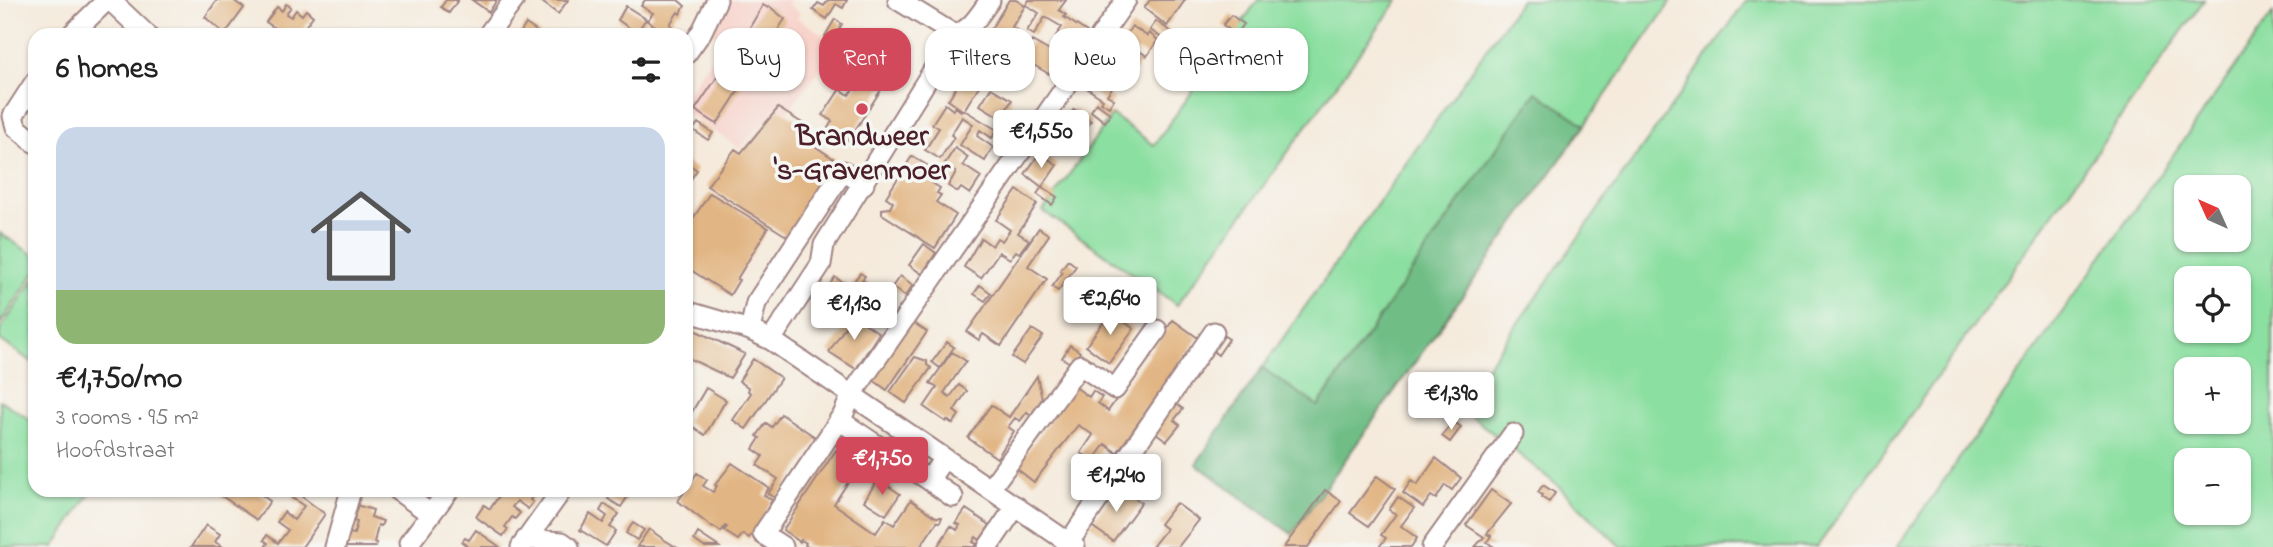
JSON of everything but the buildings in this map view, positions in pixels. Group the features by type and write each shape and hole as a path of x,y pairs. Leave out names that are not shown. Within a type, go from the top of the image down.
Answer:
{"street":[{"path":"79,28 109,0 139,28"},
{"path":"494,28 513,0"},
{"path":"693,44 717,0"},
{"path":"898,0 942,28"},
{"path":"969,28 990,0"},
{"path":"783,547 763,534 825,443 852,394 1126,0"},
{"path":"771,340 821,264 824,245 925,85"},
{"path":"28,93 13,116 16,127 28,137"},
{"path":"750,330 757,303 843,171 864,184"},
{"path":"693,314 750,330 771,340 1072,545 1214,332"},
{"path":"990,489 1080,365 1115,389 1157,330"},
{"path":"839,420 953,497"},
{"path":"1432,547 1513,434"},
{"path":"929,481 944,458"},
{"path":"335,547 349,497"},
{"path":"407,497 431,514"},
{"path":"409,543 444,497"},
{"path":"524,543 558,497"},
{"path":"988,547 1016,506"},
{"path":"524,543 566,545 550,509"}],"shaded area":[{"path":"730,0 789,0 787,4 800,13 797,18 819,32 819,70 805,89 805,28 714,28 714,34 710,31"},
{"path":"714,54 714,91 803,91 787,112 777,106 740,149 693,117 693,85"}],"green space":[{"path":"1258,0 1398,0 1177,305 1043,211 1112,115 1154,145 1193,91 1308,91 1308,28 1238,28"},
{"path":"1521,0 1672,0 1585,125 1536,93 1317,407 1262,368"},
{"path":"1747,0 2204,0 1817,547 1621,547 1557,485 1459,406"},
{"path":"2273,13 2273,547 1897,547"},
{"path":"1536,92 1585,125 1292,534 1196,464 1262,368 1318,406"},
{"path":"0,233 28,251 28,282 0,324"},
{"path":"28,288 28,359 0,340 0,330"},
{"path":"0,400 28,418 28,497 87,497 54,547 0,547"}],"place":[{"name":"Brandweer 's-Gravenmoer","path":"862,109"}]}
